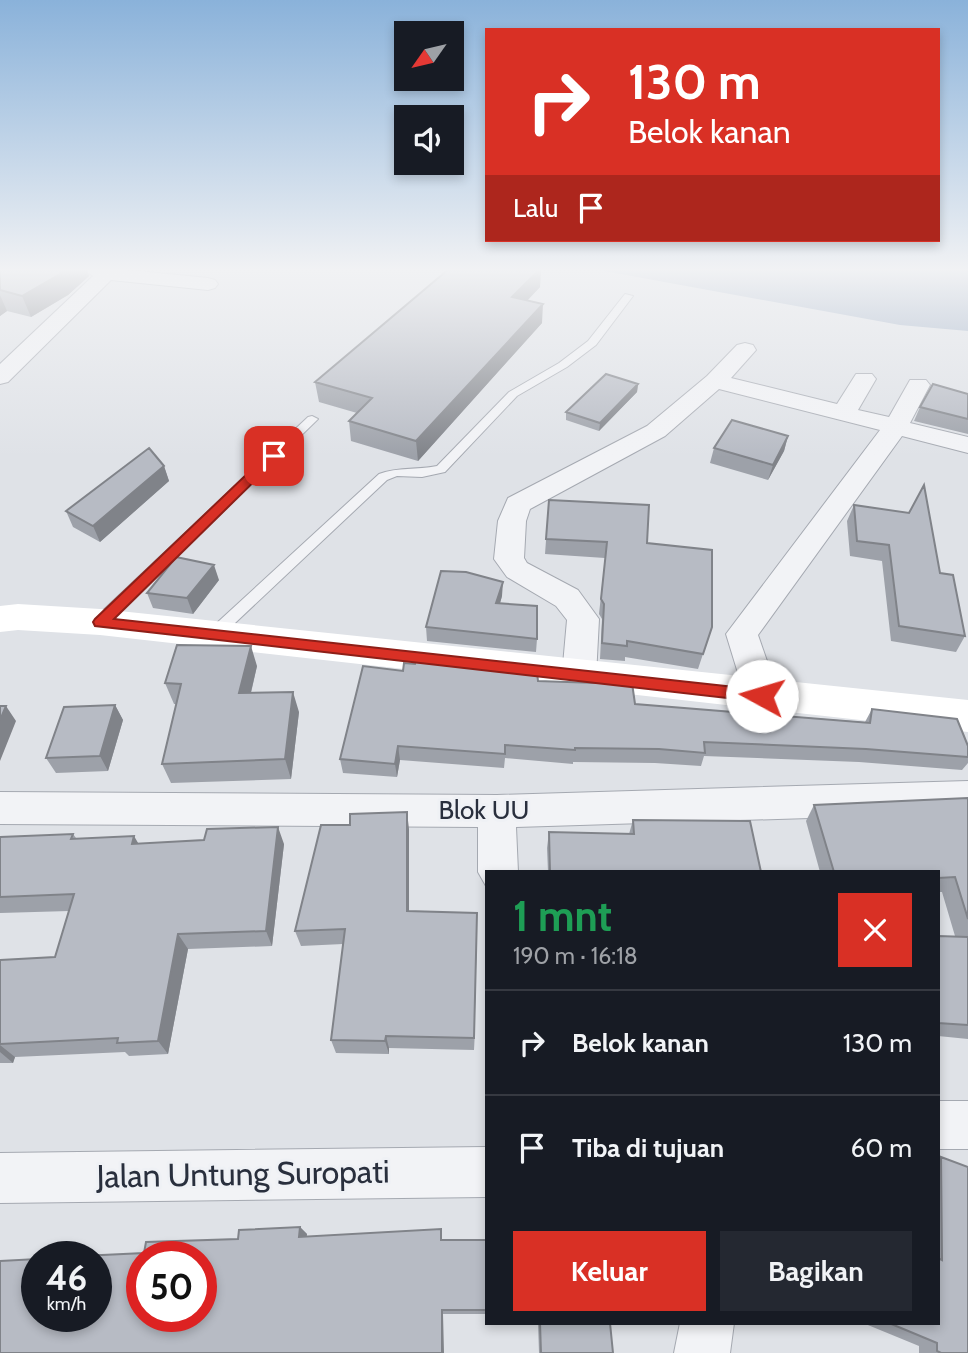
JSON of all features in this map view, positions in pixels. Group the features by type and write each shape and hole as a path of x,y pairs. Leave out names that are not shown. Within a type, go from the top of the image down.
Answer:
{"main road":[{"path":"6,615 100,622 762,696 968,716"}],"street":[{"path":"0,377 42,331"},
{"path":"579,676 583,619 568,598 517,570 509,559 512,522 518,504 656,432 715,381 744,350"},
{"path":"844,412 864,379"},
{"path":"715,381 968,445"},
{"path":"762,696 742,634 897,425 918,385"},
{"name":"Blok UU","path":"0,808 497,811 968,797"},
{"path":"497,811 498,870"},
{"path":"940,1125 968,1125"},
{"name":"Jalan Untung Suropati","path":"0,1178 485,1172"},
{"path":"702,1353 707,1325"}],"lane":[{"path":"212,636 383,477 400,471 430,473 448,463 513,394 563,365 592,343 601,331"},
{"path":"100,622 312,419"}],"building":[{"path":"375,331 518,331 416,441 349,421 372,398 315,382"},
{"path":"606,374 638,384 600,423 566,412"},
{"path":"933,384 968,394 968,419 920,407"},
{"path":"732,420 788,436 773,465 714,448"},
{"path":"149,448 164,466 93,526 66,511"},
{"path":"924,485 940,573 953,575 965,636 899,626 889,545 857,541 854,505 909,513"},
{"path":"549,500 649,505 647,543 712,550 712,627 703,654 627,641 627,646 602,643 604,604 601,599 607,542 546,539"},
{"path":"176,557 214,565 187,598 147,593"},
{"path":"441,571 466,572 503,582 496,603 537,606 537,639 426,627"},
{"path":"177,645 251,646 239,693 293,692 285,759 162,764 181,684 165,683"},
{"path":"416,659 537,672 538,681 596,683 596,679 632,683 635,704 870,723 872,709 957,719 968,746 968,757 866,749 704,742 705,753 659,749 575,750 505,745 505,754 398,746 395,764 340,759 363,666 403,671 404,663 415,664"},
{"path":"115,705 100,756 46,758 64,707"},
{"path":"0,706 6,706 0,720"},
{"path":"968,798 968,919 955,877 940,878 940,870 833,870 814,805"},
{"path":"407,812 407,911 477,913 474,1038 386,1036 385,1041 331,1040 345,929 295,931 321,825 350,825 350,814"},
{"path":"633,820 750,821 761,870 550,870 549,832 634,834"},
{"path":"278,827 266,931 178,934 158,1041 117,1043 118,1038 0,1044 0,960 55,957 74,894 0,897 0,837 73,834 71,839 134,836 132,844 204,840 207,829"},
{"path":"940,936 968,937 968,1025 940,1023"},
{"path":"941,1157 968,1167 968,1353 941,1353 937,1351 937,1343 894,1325 940,1325 940,1259 942,1260"},
{"path":"300,1227 299,1237 441,1229 441,1240 485,1240 485,1310 442,1310 442,1353 0,1353 0,1261 21,1260 21,1332 112,1332 112,1255 126,1254 126,1332 217,1332 217,1241 177,1241 238,1239 239,1230"},
{"path":"540,1325 610,1325 613,1353 541,1353"}],"route":[{"path":"274,456 100,622 762,696"}]}
